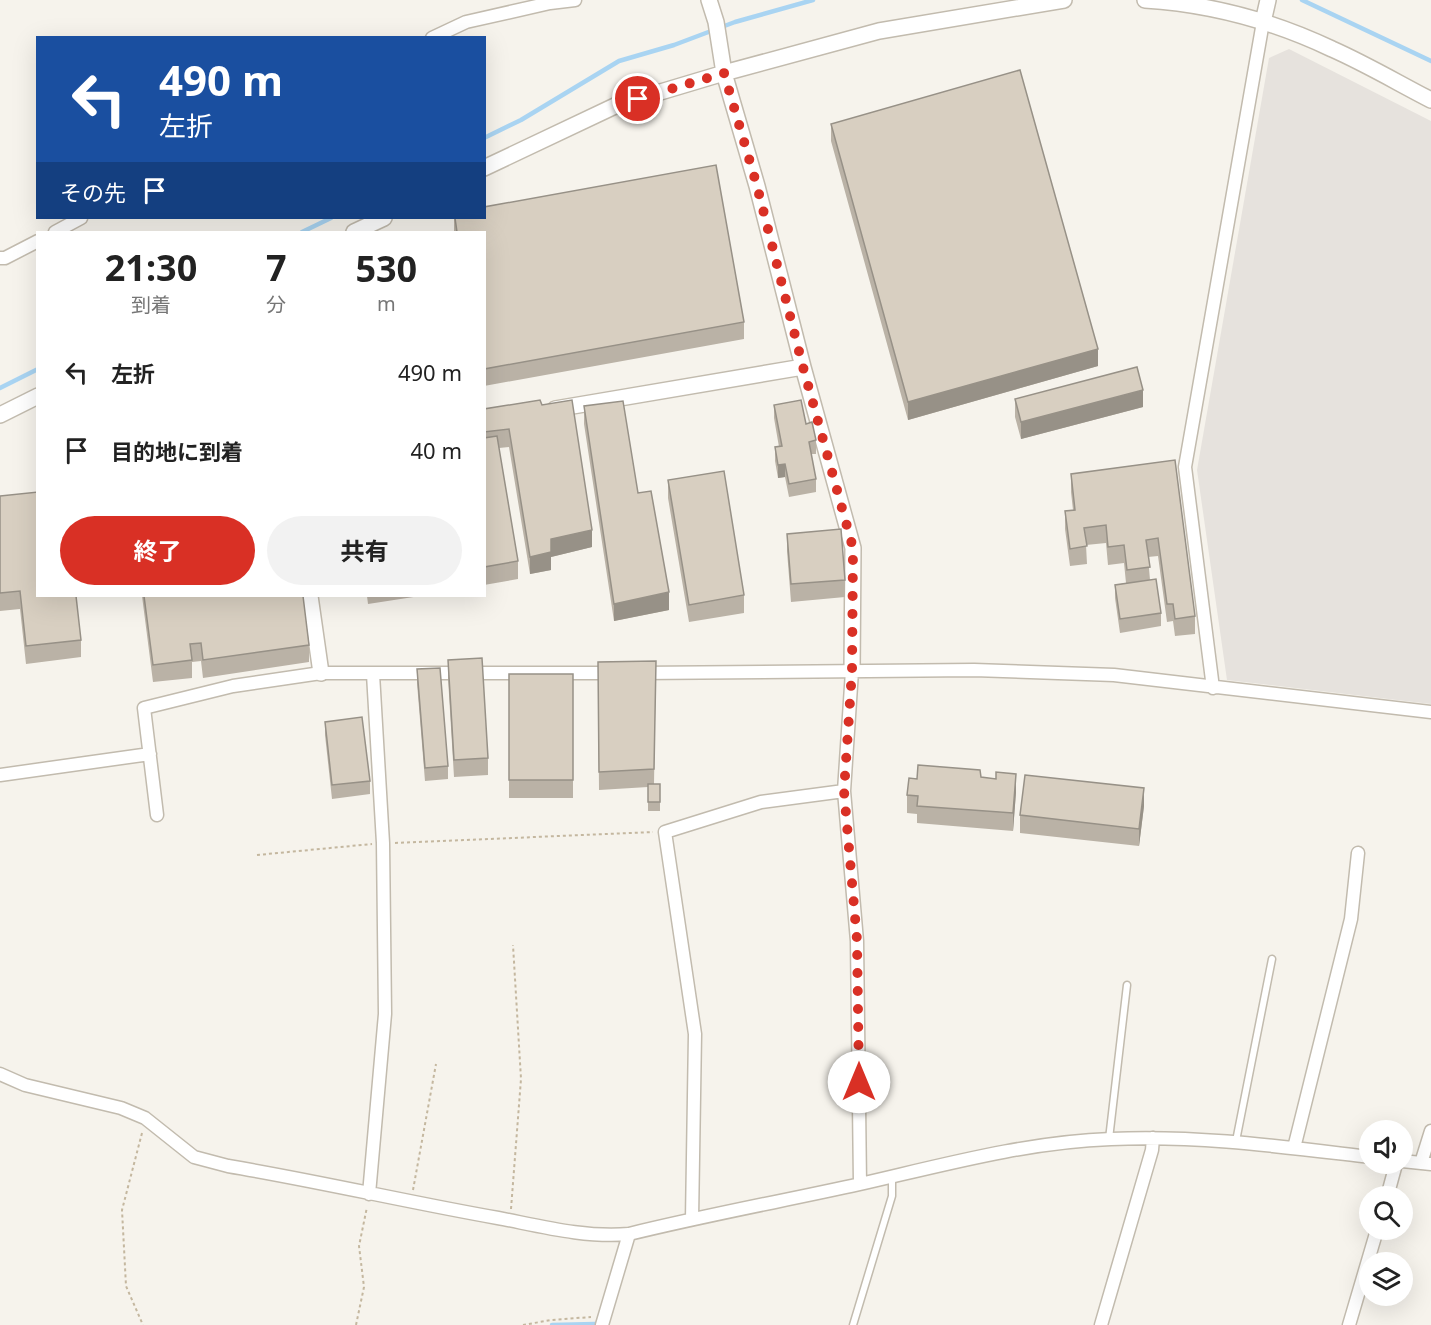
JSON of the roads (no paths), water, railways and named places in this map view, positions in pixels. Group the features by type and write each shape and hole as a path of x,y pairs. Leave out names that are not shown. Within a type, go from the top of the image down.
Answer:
{"street":[{"path":"436,36 466,22 550,2 575,0"},
{"path":"709,0 716,22 724,73 757,186 803,367 853,548 852,671 844,791 857,940 860,1184"},
{"path":"486,167 617,105 724,73 879,31 1064,0"},
{"path":"1145,0 1207,7 1263,22 1333,49 1431,100"},
{"path":"1213,688 1185,466 1268,0"},
{"path":"57,231 79,219"},
{"path":"356,231 382,219"},
{"path":"0,258 36,243"},
{"path":"542,411 803,367"},
{"path":"0,415 36,397"},
{"path":"310,597 321,673"},
{"path":"156,815 144,708 233,686 321,673 974,670 1114,675 1431,712"},
{"path":"369,1194 385,1014 382,843 373,674"},
{"path":"0,775 150,754"},
{"path":"692,1219 695,1034 665,832 761,802 844,791"},
{"path":"1294,1148 1350,919 1358,854"},
{"path":"0,1074 25,1085 121,1108 145,1119 194,1156 228,1166 510,1221 609,1235 629,1234 964,1159 1045,1146 1109,1139 1153,1138 1236,1142 1359,1156"},
{"path":"1426,1164 1431,1131"},
{"path":"1101,1325 1152,1150 1153,1138"},
{"path":"603,1321 629,1234"},
{"path":"1349,1325 1374,1240"}],"lane":[{"path":"1236,1142 1272,959"},
{"path":"1109,1139 1127,985"},
{"path":"854,1325 892,1196 892,1176"}],"waterway":[{"path":"486,137 521,120 619,61 674,45 735,22 813,0"},
{"path":"1302,0 1431,61"},
{"path":"304,231 329,219"},
{"path":"0,388 36,370"},
{"path":"552,1325 595,1324"}]}
